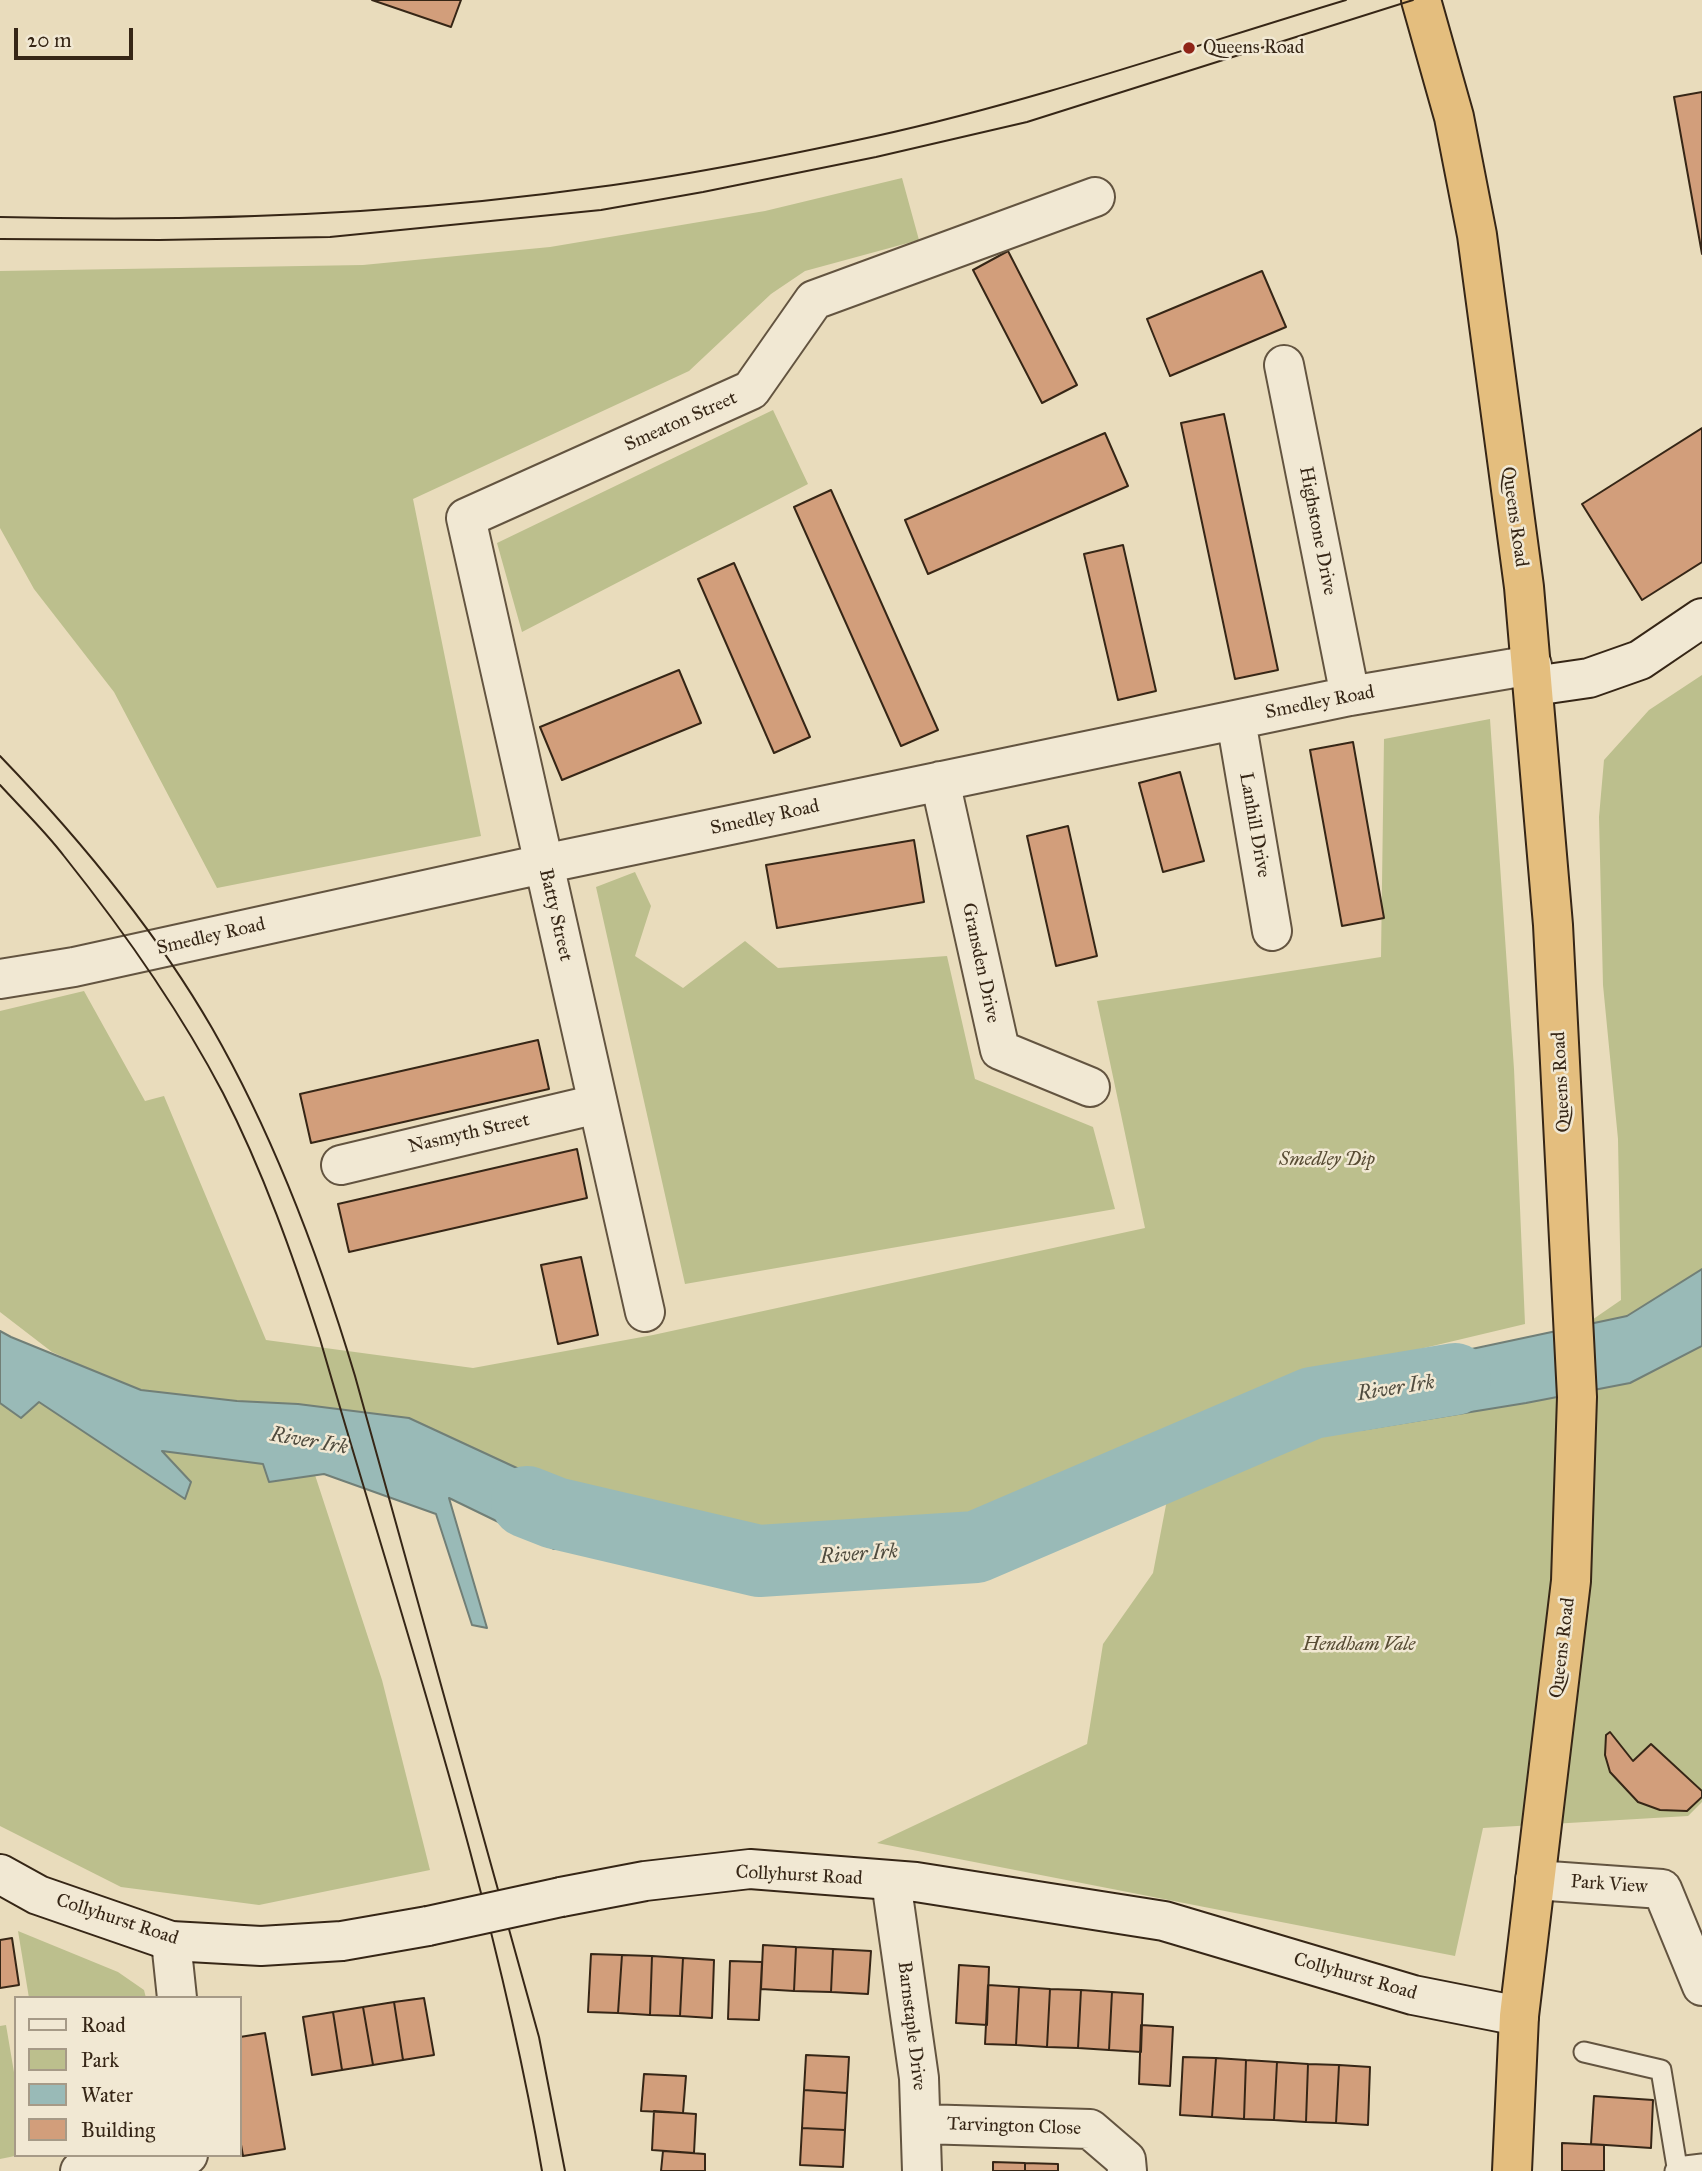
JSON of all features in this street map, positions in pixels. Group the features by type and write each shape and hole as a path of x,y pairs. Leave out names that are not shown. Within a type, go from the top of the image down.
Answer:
{"highway":[{"name":"Queens Road","path":"1421,0 1454,117 1477,235 1533,676 1553,925 1577,1397 1571,1581 1519,2016 1512,2171"}],"street":[{"name":"Smeaton Street","path":"466,518 751,390 814,300 1095,197"},
{"name":"Highstone Drive","path":"1284,365 1350,696"},
{"name":"Batty Street","path":"466,518 645,1312"},
{"name":"Smedley Road","path":"0,979 74,967 543,864 1350,696 1533,676 1589,678 1640,660 1702,618"},
{"name":"Lanhill Drive","path":"1236,720 1272,931"},
{"name":"Gransden Drive","path":"940,781 1000,1050 1090,1087"},
{"name":"Nasmyth Street","path":"341,1165 597,1104"},
{"name":"Collyhurst Road","path":"0,1874 38,1895 171,1941 261,1946 342,1941 645,1881 750,1869 916,1882 1164,1921 1413,1995 1519,2016"},
{"name":"Park View","path":"1535,1880 1662,1889 1702,1986"},
{"name":"Barnstaple Drive","path":"891,1881 919,2078 922,2171"},
{"path":"171,1941 177,1996"},
{"name":"Tarvington Close","path":"921,2124 1090,2129 1126,2160 1127,2171"},
{"path":"80,2171 174,2157"}],"lane":[{"path":"1584,2052 1661,2070 1676,2169 1702,2164"}],"green space":[{"path":"902,178 919,240 805,271 771,294 689,371 413,499 481,836 217,888 114,692 34,589 0,528 0,271 363,265 550,247 765,211"},
{"path":"773,410 808,484 522,632 497,543"},
{"name":"Hendham Vale","path":"1702,675 1702,1802 1688,1816 1483,1828 1455,1956 877,1843 1087,1744 1103,1644 1153,1573 1170,1484 1246,1446 1379,1416 1509,1377 1621,1300 1618,1139 1603,985 1599,817 1604,760 1649,710"},
{"name":"Smedley Dip","path":"1490,719 1514,1069 1525,1324 1336,1369 968,1525 714,1539 433,1438 149,1396 52,1352 0,1312 0,1011 84,991 145,1101 164,1096 266,1340 473,1368 653,1335 1145,1228 1097,1001 1381,957 1384,739"},
{"path":"635,872 651,906 635,956 683,988 745,941 778,968 947,956 975,1079 1093,1127 1115,1209 685,1284 596,887"},
{"path":"39,1402 185,1498 161,1451 263,1464 269,1482 315,1475 382,1680 430,1870 259,1905 121,1887 0,1826 0,1403 21,1418"},
{"path":"18,1931 118,1972 144,1990 146,1996 29,1996"},
{"path":"6,2025 14,2072 14,2156 0,2159 0,2026"}],"water":[{"path":"1702,1269 1702,1346 1630,1383 1360,1430 1354,1374 1627,1316"},
{"path":"0,1331 141,1390 237,1401 298,1404 409,1418 532,1475 623,1503 618,1559 577,1549 554,1549 449,1498 487,1628 472,1625 436,1514 324,1474 269,1482 263,1464 162,1451 191,1482 185,1499 39,1402 21,1418 0,1403"}],"building":[{"path":"372,0 461,0 451,27"},
{"path":"1702,92 1702,254 1674,97"},
{"path":"1008,251 1077,385 1042,403 973,270"},
{"path":"1262,271 1286,327 1170,376 1147,319"},
{"path":"1224,414 1278,670 1235,679 1181,423"},
{"path":"1702,428 1702,562 1642,600 1582,504"},
{"path":"1105,433 1128,486 928,574 905,520"},
{"path":"831,490 938,730 901,746 794,507"},
{"path":"1123,545 1156,691 1118,700 1084,554"},
{"path":"734,563 810,737 774,753 698,579"},
{"path":"679,670 701,723 562,780 540,727"},
{"path":"1353,742 1384,918 1342,926 1310,750"},
{"path":"1180,772 1204,861 1163,872 1139,783"},
{"path":"1068,826 1097,956 1056,966 1027,836"},
{"path":"914,840 924,902 777,928 766,865"},
{"path":"538,1040 549,1089 311,1143 300,1094"},
{"path":"577,1149 587,1198 349,1252 338,1204"},
{"path":"581,1257 598,1335 558,1344 541,1265"},
{"path":"1610,1732 1633,1761 1651,1744 1702,1791 1702,1797 1687,1811 1660,1810 1638,1802 1610,1772 1605,1755 1606,1735"},
{"path":"12,1938 19,1985 0,1988 0,1940"},
{"path":"763,1945 796,1947 794,1991 761,1989"},
{"path":"796,1947 833,1949 831,1992 794,1991"},
{"path":"833,1949 871,1951 868,1994 831,1992"},
{"path":"591,1954 622,1955 618,2013 588,2012"},
{"path":"622,1955 652,1956 650,2015 618,2013"},
{"path":"652,1956 683,1958 680,2016 650,2015"},
{"path":"683,1958 714,1960 712,2018 680,2016"},
{"path":"730,1961 762,1962 759,2020 728,2019"},
{"path":"959,1965 989,1967 987,2025 956,2023"},
{"path":"988,1985 1019,1987 1016,2045 985,2044"},
{"path":"1019,1987 1050,1989 1047,2047 1016,2045"},
{"path":"1050,1989 1081,1990 1078,2048 1047,2047"},
{"path":"1081,1990 1112,1992 1109,2050 1078,2048"},
{"path":"1112,1992 1143,1994 1141,2052 1109,2050"},
{"path":"424,1998 434,2055 403,2060 394,2002"},
{"path":"394,2002 403,2060 373,2065 363,2007"},
{"path":"363,2007 373,2065 342,2070 333,2012"},
{"path":"333,2012 342,2070 312,2075 303,2017"},
{"path":"1141,2025 1173,2027 1170,2086 1139,2084"},
{"path":"265,2033 285,2149 243,2156 242,2037"},
{"path":"806,2055 849,2057 847,2093 804,2090"},
{"path":"1183,2057 1216,2058 1212,2117 1180,2115"},
{"path":"1216,2058 1246,2060 1244,2119 1212,2117"},
{"path":"1246,2060 1277,2062 1274,2120 1244,2119"},
{"path":"1277,2062 1308,2064 1306,2122 1274,2120"},
{"path":"1308,2064 1339,2065 1336,2123 1306,2122"},
{"path":"1339,2065 1370,2067 1368,2125 1336,2123"},
{"path":"644,2074 686,2076 683,2113 641,2111"},
{"path":"804,2090 847,2093 845,2130 802,2128"},
{"path":"1594,2096 1653,2100 1651,2148 1591,2144"},
{"path":"654,2111 696,2114 694,2153 652,2150"},
{"path":"802,2128 845,2130 843,2167 800,2165"},
{"path":"1562,2143 1604,2145 1604,2171 1562,2171"},
{"path":"663,2151 705,2154 705,2171 661,2171"},
{"path":"993,2162 1025,2163 1025,2171 993,2171"},
{"path":"1025,2163 1058,2164 1058,2171 1025,2171"}],"waterway":[{"name":"River Irk","path":"527,1502 555,1513 759,1561 976,1547 1312,1403 1455,1379"}],"tram line":[{"path":"0,217 224,217 374,210 524,197 668,177 807,151 995,107 1346,0"},
{"path":"0,239 330,237 601,210 876,157 1027,122 1413,0"},
{"path":"0,756 87,852 166,955 212,1028 234,1069 293,1198 326,1286 355,1376 539,2037 565,2171"},
{"path":"0,785 49,838 86,884 169,1001 223,1093 276,1214 320,1339 443,1753 498,1961 542,2171"}],"place":[{"name":"Queens Road","path":"1189,48"}]}
